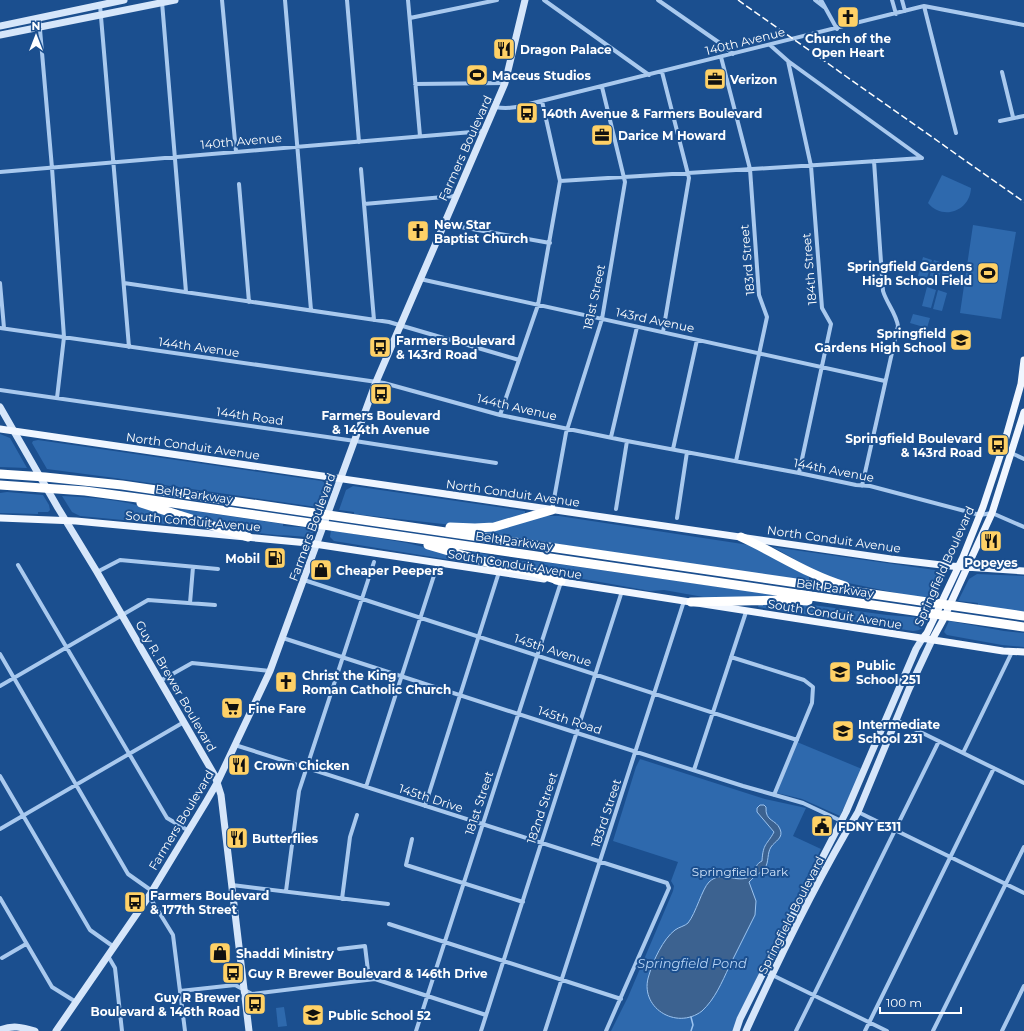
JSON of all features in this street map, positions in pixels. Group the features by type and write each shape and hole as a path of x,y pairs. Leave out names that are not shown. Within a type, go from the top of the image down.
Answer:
{"highway":[{"name":"Belt Parkway","path":"1,474 109,484 1024,616"},
{"name":"Belt Parkway","path":"0,485 105,493 1024,627"},
{"path":"105,493 248,537"},
{"path":"384,523 458,528 482,528 500,525 552,510"},
{"path":"394,535 493,564 533,572 561,581"},
{"path":"741,537 761,546 804,570 825,579 879,596"},
{"path":"688,602 788,600 834,605 875,606"}],"main road":[{"path":"0,26 124,0"},
{"path":"0,35 161,1 175,0"},
{"name":"Farmers Boulevard","path":"56,1031 150,893 218,783 270,671 376,382 505,83 525,0"},
{"name":"Springfield Boulevard","path":"736,1031 740,1019 849,804 916,649 922,638 927,633 958,567 980,515 1003,449 1023,378 1024,360"},
{"name":"Guy R. Brewer Boulevard","path":"0,407 211,766 218,783 221,795 249,1031"},
{"name":"Springfield Boulevard","path":"746,1031 806,908 858,812 896,720 992,513 1024,412"},
{"name":"North Conduit Avenue","path":"0,429 891,559 958,567 1024,571"},
{"name":"South Conduit Avenue","path":"0,518 66,520 316,544 561,581 746,612 1012,652 1024,652"},
{"path":"0,1030 13,1027 22,1027 35,1031"}],"street":[{"path":"222,0 236,152"},
{"path":"285,0 311,310"},
{"path":"347,0 359,142"},
{"path":"408,0 420,136"},
{"path":"410,18 497,0"},
{"path":"544,0 649,75"},
{"path":"658,0 724,46 733,54"},
{"path":"815,0 825,7"},
{"path":"821,0 837,29"},
{"path":"892,0 896,14"},
{"path":"902,0 905,11"},
{"path":"161,1 186,292"},
{"path":"100,5 129,347"},
{"path":"924,6 956,133"},
{"name":"140th Avenue","path":"495,107 512,108 602,87 924,6 1024,25"},
{"path":"39,18 52,168 64,337 56,398"},
{"path":"560,180 811,166 922,158 788,61 770,45"},
{"name":"183rd Street","path":"721,57 750,169 759,295 767,317 736,461"},
{"name":"184th Street","path":"788,61 811,166 822,308 831,324 799,473"},
{"path":"662,72 689,178 663,332"},
{"path":"1002,72 1013,117"},
{"path":"415,84 505,83"},
{"name":"181st Street","path":"552,510 567,428 602,319 625,184 602,87"},
{"path":"500,415 538,305 560,180 542,101"},
{"path":"1000,121 1013,117 1024,116"},
{"name":"140th Avenue","path":"0,172 484,131"},
{"path":"862,486 898,326 896,316 885,298 883,291 874,161"},
{"path":"361,169 374,320"},
{"path":"239,184 249,302"},
{"path":"364,204 456,196"},
{"path":"444,224 550,243"},
{"name":"143rd Avenue","path":"420,279 885,381"},
{"path":"0,283 2,328"},
{"path":"124,283 374,320 519,360"},
{"path":"611,437 637,327"},
{"name":"144th Avenue","path":"2,328 384,382 500,415 627,441 876,488 980,515 992,513"},
{"path":"673,449 697,340"},
{"name":"144th Road","path":"0,390 355,441 496,463"},
{"path":"616,509 627,441"},
{"path":"1003,449 1024,459"},
{"path":"677,518 687,452"},
{"path":"992,513 1024,527"},
{"path":"97,572 120,560 218,569"},
{"path":"286,891 299,791 344,658 374,562"},
{"path":"366,787 438,563"},
{"path":"18,565 167,818 189,831"},
{"path":"190,603 193,567"},
{"path":"425,806 499,572"},
{"name":"145th Avenue","path":"304,580 797,740"},
{"name":"181st Street","path":"416,1031 561,581"},
{"name":"182nd Street","path":"481,1031 622,592"},
{"path":"0,686 148,600 214,605"},
{"name":"183rd Street","path":"545,1031 654,694 688,602"},
{"path":"694,770 746,612"},
{"name":"145th Road","path":"283,638 636,752 803,803 850,825"},
{"path":"963,753 1012,652"},
{"path":"0,654 128,874 150,893 173,935 185,1031"},
{"path":"731,656 804,680 813,687 812,703 774,795"},
{"path":"160,681 192,663 270,671"},
{"path":"896,720 1024,783"},
{"path":"0,829 184,722"},
{"path":"796,1031 939,741"},
{"name":"145th Drive","path":"235,745 667,883 669,888 621,999"},
{"path":"865,1031 994,768"},
{"path":"0,776 90,930 114,947"},
{"path":"858,812 1024,893"},
{"path":"342,899 350,838 357,815"},
{"path":"412,839 406,865 523,902"},
{"path":"933,1031 1024,847"},
{"path":"232,885 388,904"},
{"path":"0,898 52,987 76,1002"},
{"path":"389,924 621,999 606,1031"},
{"path":"2,958 26,944"},
{"path":"339,949 365,946 369,979"},
{"path":"108,956 115,968 122,1031"},
{"path":"764,971 887,1031"},
{"path":"180,991 235,985 252,994 375,979 486,1015"},
{"path":"1002,1031 1024,986"}],"green space":[{"path":"942,175 971,188 966,203 955,211 941,211 928,203"},
{"name":"Springfield Gardens High School Field","path":"973,225 1016,232 1001,319 960,313"},
{"path":"923,257 932,260 927,278 918,276"},
{"path":"934,260 943,263 938,281 929,279"},
{"path":"945,263 954,266 949,284 940,282"},
{"path":"927,287 936,290 931,308 922,306"},
{"path":"938,290 947,293 942,311 933,309"},
{"path":"913,314 930,318 927,328 910,323"},
{"path":"0,434 10,438 27,468 0,467"},
{"path":"38,440 322,481 328,485 328,490 323,508 47,469 32,443 33,441"},
{"path":"353,486 525,511 525,515 494,524 452,525 354,514 354,512 339,510 346,490"},
{"path":"7,492 43,495 49,505 50,510 48,512 38,512 38,514 0,513 0,493"},
{"path":"62,496 96,498 130,503 198,525 197,527 80,516 72,512"},
{"path":"180,510 283,524 283,526 315,528 309,537 250,532 234,527 233,530 183,513"},
{"path":"545,516 559,516 749,545 763,549 809,577 809,581 476,532"},
{"path":"331,530 407,543 440,551 482,565 334,541 330,537"},
{"path":"773,547 942,571 944,579 936,598 911,596 829,579"},
{"path":"472,551 510,560 544,562 776,595 777,598 709,598 664,590 650,591 511,566 472,554"},
{"path":"977,574 1024,576 1024,612 978,606 978,603 958,601 969,579"},
{"path":"759,604 805,604 887,615 928,618 923,628 913,631 811,616 794,611 793,613 758,607"},
{"path":"949,621 1024,633 1024,647 1002,645 947,635 944,632"},
{"path":"797,742 862,769 840,816 802,799 777,793"},
{"name":"Springfield Park","path":"640,759 765,799 806,808 793,836 821,849 762,966 733,1031 611,1031 628,997 673,891 674,886 671,881 678,862 613,841 636,767"},
{"path":"284,1007 287,1026 278,1027 276,1008"}],"water":[{"name":"Springfield Pond","path":"760,805 764,805 766,807 767,815 776,823 780,829 781,835 770,849 765,868 749,882 756,901 755,915 718,990 707,1006 692,1017 671,1017 654,1006 649,997 647,987 653,963 666,939 677,929 688,923 691,919 706,885 709,882 718,877 742,879 755,873 757,866 762,861 764,847 774,832 757,812 757,808"}],"waterway":[{"path":"691,1017 693,1025 691,1031"}],"railway":[{"path":"738,0 1024,202"}],"place":[{"name":"Church of the Open Heart","path":"848,17"},
{"name":"Dragon Palace","path":"504,49"},
{"name":"Maceus Studios","path":"477,75"},
{"name":"Verizon","path":"715,79"},
{"name":"140th Avenue & Farmers Boulevard","path":"527,113"},
{"name":"Darice M Howard","path":"602,135"},
{"name":"New Star Baptist Church","path":"418,231"},
{"name":"Springfield Gardens High School Field","path":"988,273"},
{"name":"Springfield Gardens High School","path":"961,340"},
{"name":"Farmers Boulevard & 143rd Road","path":"380,347"},
{"name":"Farmers Boulevard & 144th Avenue","path":"381,394"},
{"name":"Springfield Boulevard & 143rd Road","path":"998,445"},
{"name":"Popeyes","path":"991,541"},
{"name":"Mobil","path":"275,558"},
{"name":"Cheaper Peepers","path":"321,570"},
{"name":"Public School 251","path":"840,672"},
{"name":"Christ the King Roman Catholic Church","path":"286,682"},
{"name":"Fine Fare","path":"232,708"},
{"name":"Intermediate School 231","path":"843,731"},
{"name":"Crown Chicken","path":"239,765"},
{"name":"FDNY E311","path":"822,826"},
{"name":"Butterflies","path":"237,838"},
{"name":"Farmers Boulevard & 177th Street","path":"135,902"},
{"name":"Shaddi Ministry","path":"220,953"},
{"name":"Guy R Brewer Boulevard & 146th Drive","path":"233,973"},
{"name":"Guy R Brewer Boulevard & 146th Road","path":"255,1004"},
{"name":"Public School 52","path":"313,1015"}]}
